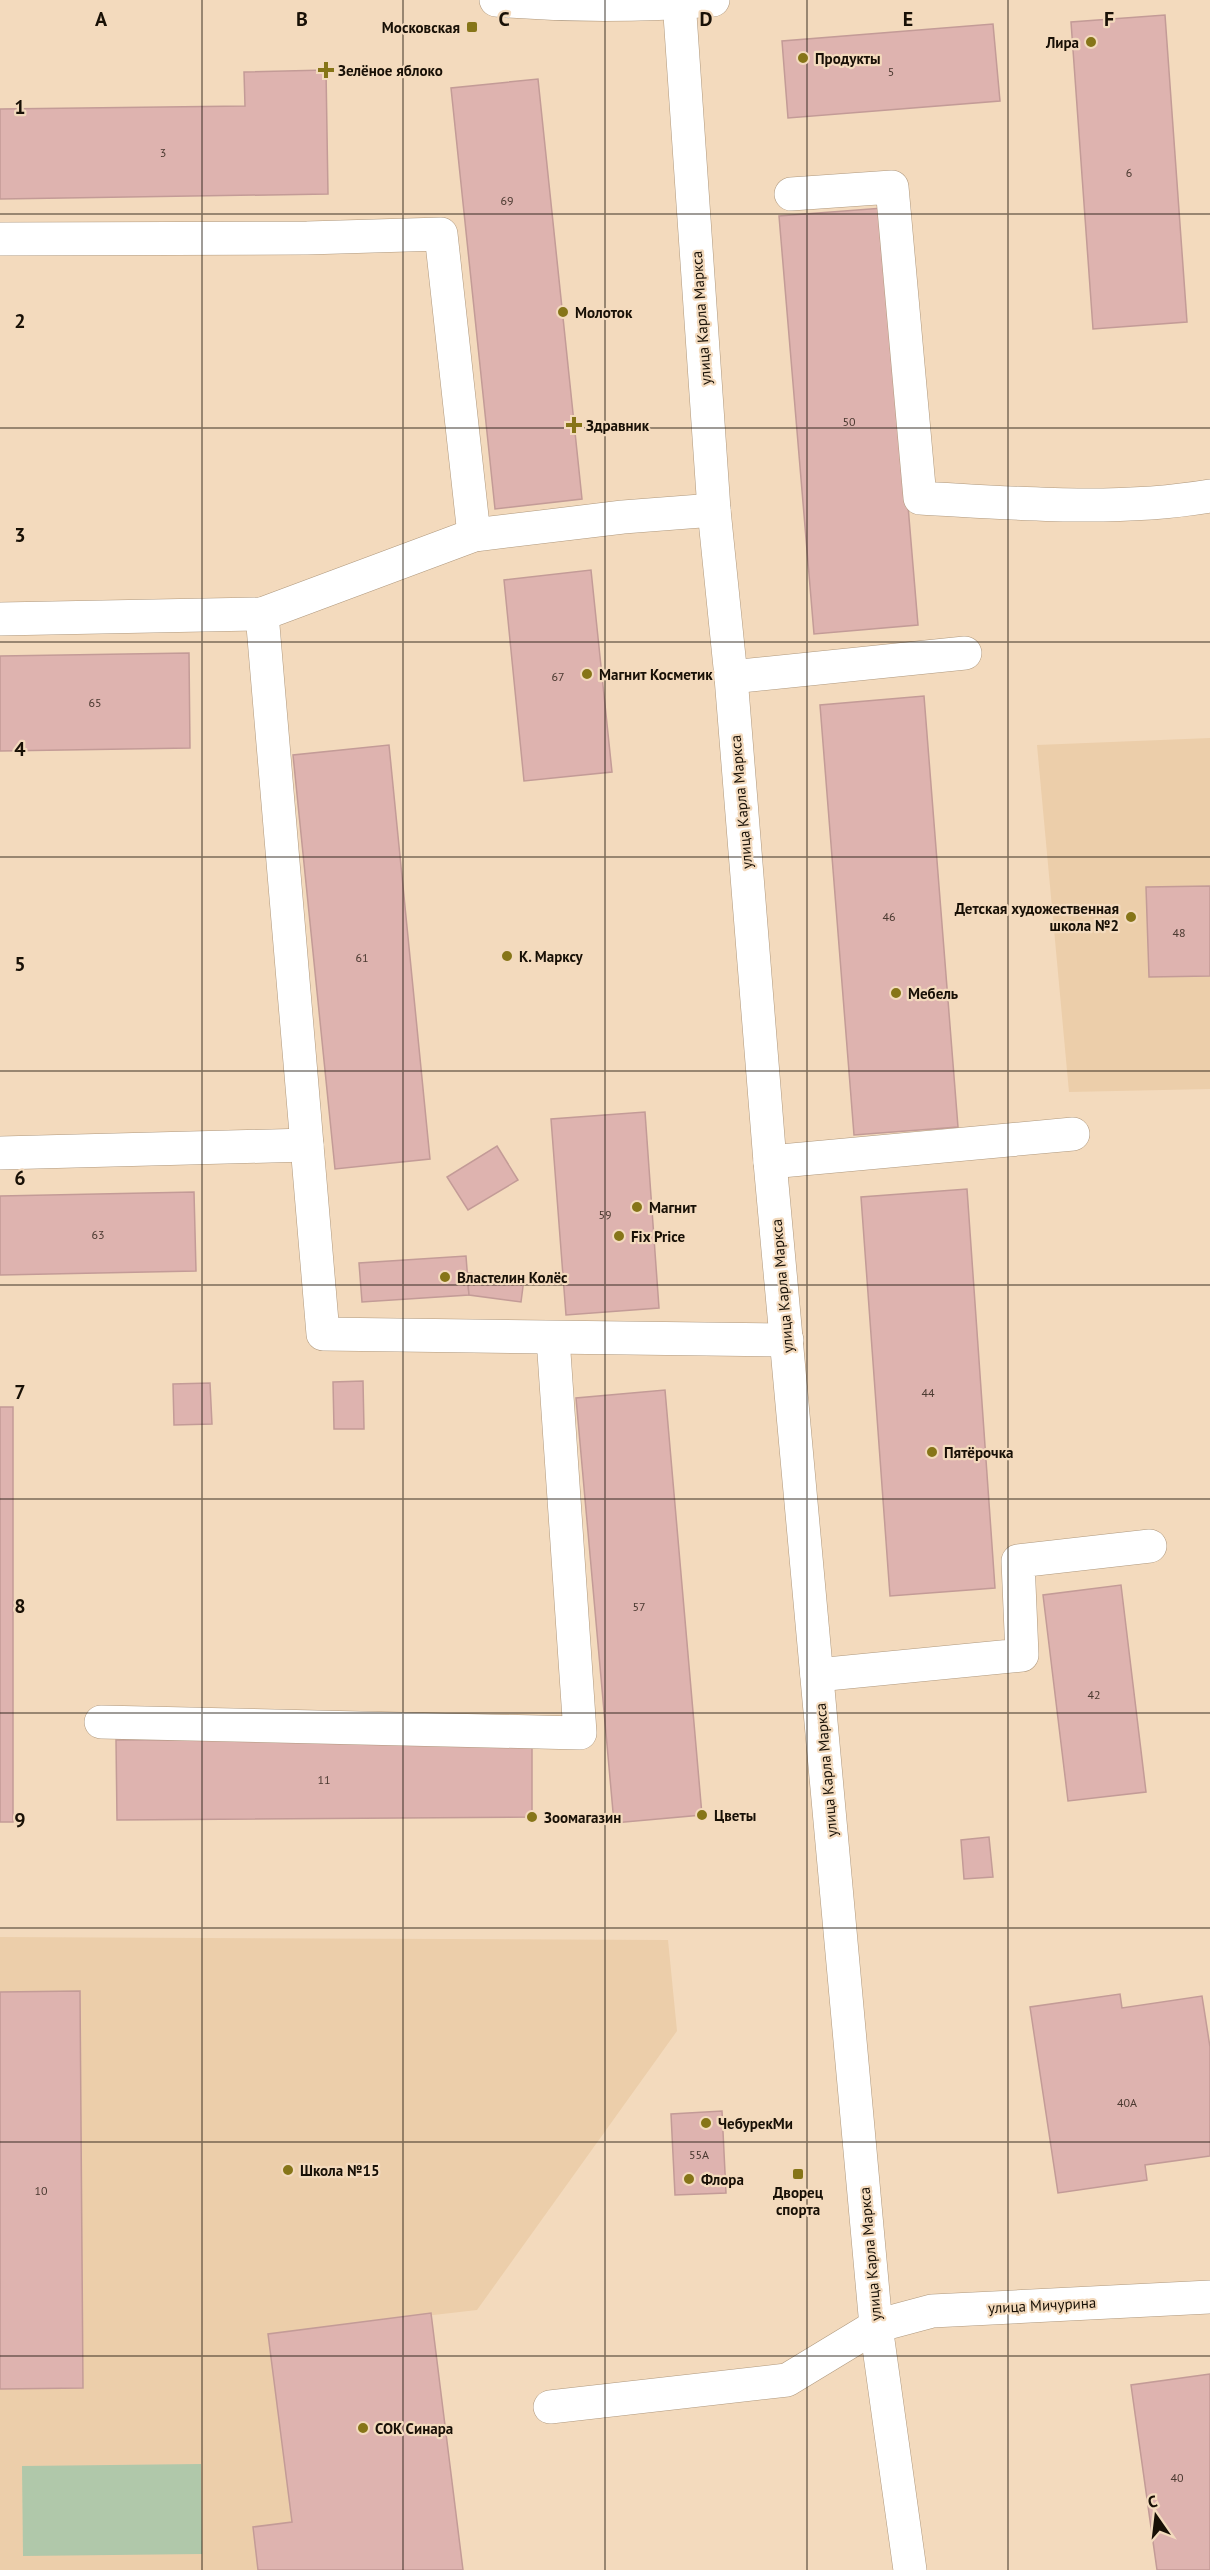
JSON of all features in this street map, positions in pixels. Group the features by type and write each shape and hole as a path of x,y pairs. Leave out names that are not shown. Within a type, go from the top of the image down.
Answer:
{"street":[{"path":"496,0 548,2 713,0"},
{"name":"улица Карла Маркса","path":"679,2 714,510 731,677 770,1162 876,2326 910,2570"},
{"path":"791,194 892,187 920,498 1081,506 1174,502 1210,496"},
{"path":"0,239 296,238 441,234 474,535"},
{"path":"0,619 262,614 474,535 623,517 714,510"},
{"path":"262,614 323,1334 787,1340"},
{"path":"731,677 965,653"},
{"path":"770,1162 1073,1134"},
{"path":"0,1154 307,1145"},
{"path":"101,1722 580,1733 553,1338"},
{"path":"817,1675 1022,1655 1018,1561 1150,1546"},
{"name":"улица Мичурина","path":"550,2407 787,2380 876,2326 932,2311 1210,2297"}],"shaded area":[{"name":"Детская художественная школа №2","path":"1210,738 1210,1089 1069,1092 1037,745"},
{"name":"Школа №15","path":"0,1937 668,1940 677,2031 477,2310 269,2334 292,2522 253,2527 258,2570 0,2570"}],"green space":[{"path":"201,2464 202,2554 23,2556 22,2466"}],"building":[{"path":"1165,15 1187,322 1093,329 1071,22"},
{"path":"993,24 1000,101 788,118 782,41"},
{"path":"326,70 328,194 0,199 0,109 245,106 244,72"},
{"path":"538,79 582,499 495,509 451,88"},
{"path":"883,208 918,625 814,634 779,216"},
{"path":"591,570 612,772 524,781 504,580"},
{"path":"189,653 190,748 0,751 0,656"},
{"path":"924,696 958,1127 854,1135 820,705"},
{"path":"389,745 430,1159 335,1169 293,755"},
{"path":"1210,886 1210,976 1149,977 1146,887"},
{"path":"645,1112 659,1308 566,1315 551,1119"},
{"path":"497,1146 518,1180 468,1210 447,1177"},
{"path":"967,1189 995,1588 890,1596 861,1197"},
{"path":"194,1192 196,1271 0,1275 0,1196"},
{"path":"466,1256 469,1295 362,1302 359,1263"},
{"path":"467,1273 524,1279 521,1302 469,1295"},
{"path":"363,1381 364,1429 334,1429 333,1382"},
{"path":"210,1383 212,1424 174,1425 173,1384"},
{"path":"665,1390 702,1815 614,1823 576,1398"},
{"path":"0,1407 13,1407 13,1822 0,1822"},
{"path":"1121,1585 1146,1792 1068,1801 1043,1595"},
{"path":"532,1738 532,1817 117,1820 116,1740"},
{"path":"989,1837 993,1877 964,1879 961,1840"},
{"path":"80,1991 83,2388 0,2389 0,1992"},
{"path":"1120,1994 1122,2008 1202,1996 1210,2047 1210,2156 1145,2165 1147,2180 1058,2193 1030,2007"},
{"path":"722,2111 726,2193 675,2195 671,2114"},
{"name":"СОК Синара","path":"431,2313 463,2570 258,2570 253,2527 292,2522 268,2334"},
{"path":"1210,2374 1210,2570 1157,2570 1131,2385"}],"place":[{"name":"Московская","path":"472,27"},
{"name":"Лира","path":"1091,42"},
{"name":"Продукты","path":"803,58"},
{"name":"Зелёное яблоко","path":"326,70"},
{"name":"Молоток","path":"563,312"},
{"name":"Здравник","path":"574,425"},
{"name":"Магнит Косметик","path":"587,674"},
{"name":"Детская художественная школа №2","path":"1131,917"},
{"name":"К. Марксу","path":"507,956"},
{"name":"Мебель","path":"896,993"},
{"name":"Магнит","path":"637,1207"},
{"name":"Fix Price","path":"619,1236"},
{"name":"Властелин Колёс","path":"445,1277"},
{"name":"Пятёрочка","path":"932,1452"},
{"name":"Цветы","path":"702,1815"},
{"name":"Зоомагазин","path":"532,1817"},
{"name":"ЧебурекМи","path":"706,2123"},
{"name":"Школа №15","path":"288,2170"},
{"name":"Дворец спорта","path":"798,2174"},
{"name":"Флора","path":"689,2179"},
{"name":"СОК Синара","path":"363,2428"}]}
